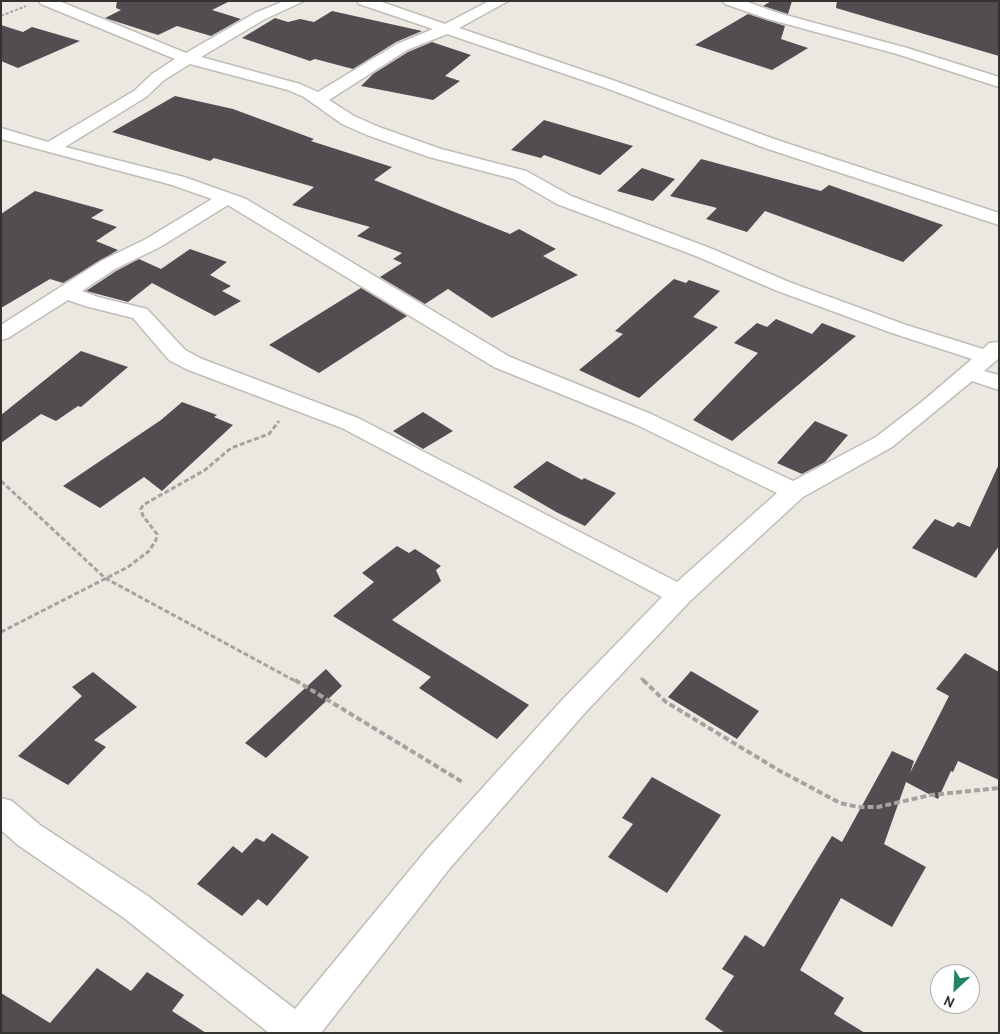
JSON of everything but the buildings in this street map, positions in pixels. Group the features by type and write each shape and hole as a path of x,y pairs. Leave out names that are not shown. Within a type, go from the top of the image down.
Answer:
{"street":[{"path":"46,1 187,59 294,87 310,94 317,100 373,131 435,153 520,175 564,200 703,252 782,286 985,358 999,382"},
{"path":"50,148 144,92 158,77 187,59 260,16 297,1"},
{"path":"364,1 612,85 771,144 999,219"},
{"path":"317,100 402,47 446,29 501,1"},
{"path":"730,1 773,16 902,51 999,82"},
{"path":"7,139 50,148 178,181 227,198 290,233 502,362 643,419 794,491"},
{"path":"1,334 66,292 227,198"},
{"path":"66,292 92,302 140,313 177,355 219,375 368,431 680,595"},
{"path":"1,811 29,835 136,907 298,1033 438,858 621,655 680,595 794,491 884,442 985,358"}],"path":[{"path":"1,632 128,567 149,551 156,540 157,534 143,516 141,509 143,505 205,470 231,448 269,434 277,426 290,401"},
{"path":"1,480 105,578 240,649 343,708 490,800"},
{"path":"621,655 666,702 780,771 840,803 858,807 878,807 931,794 999,788"}]}
